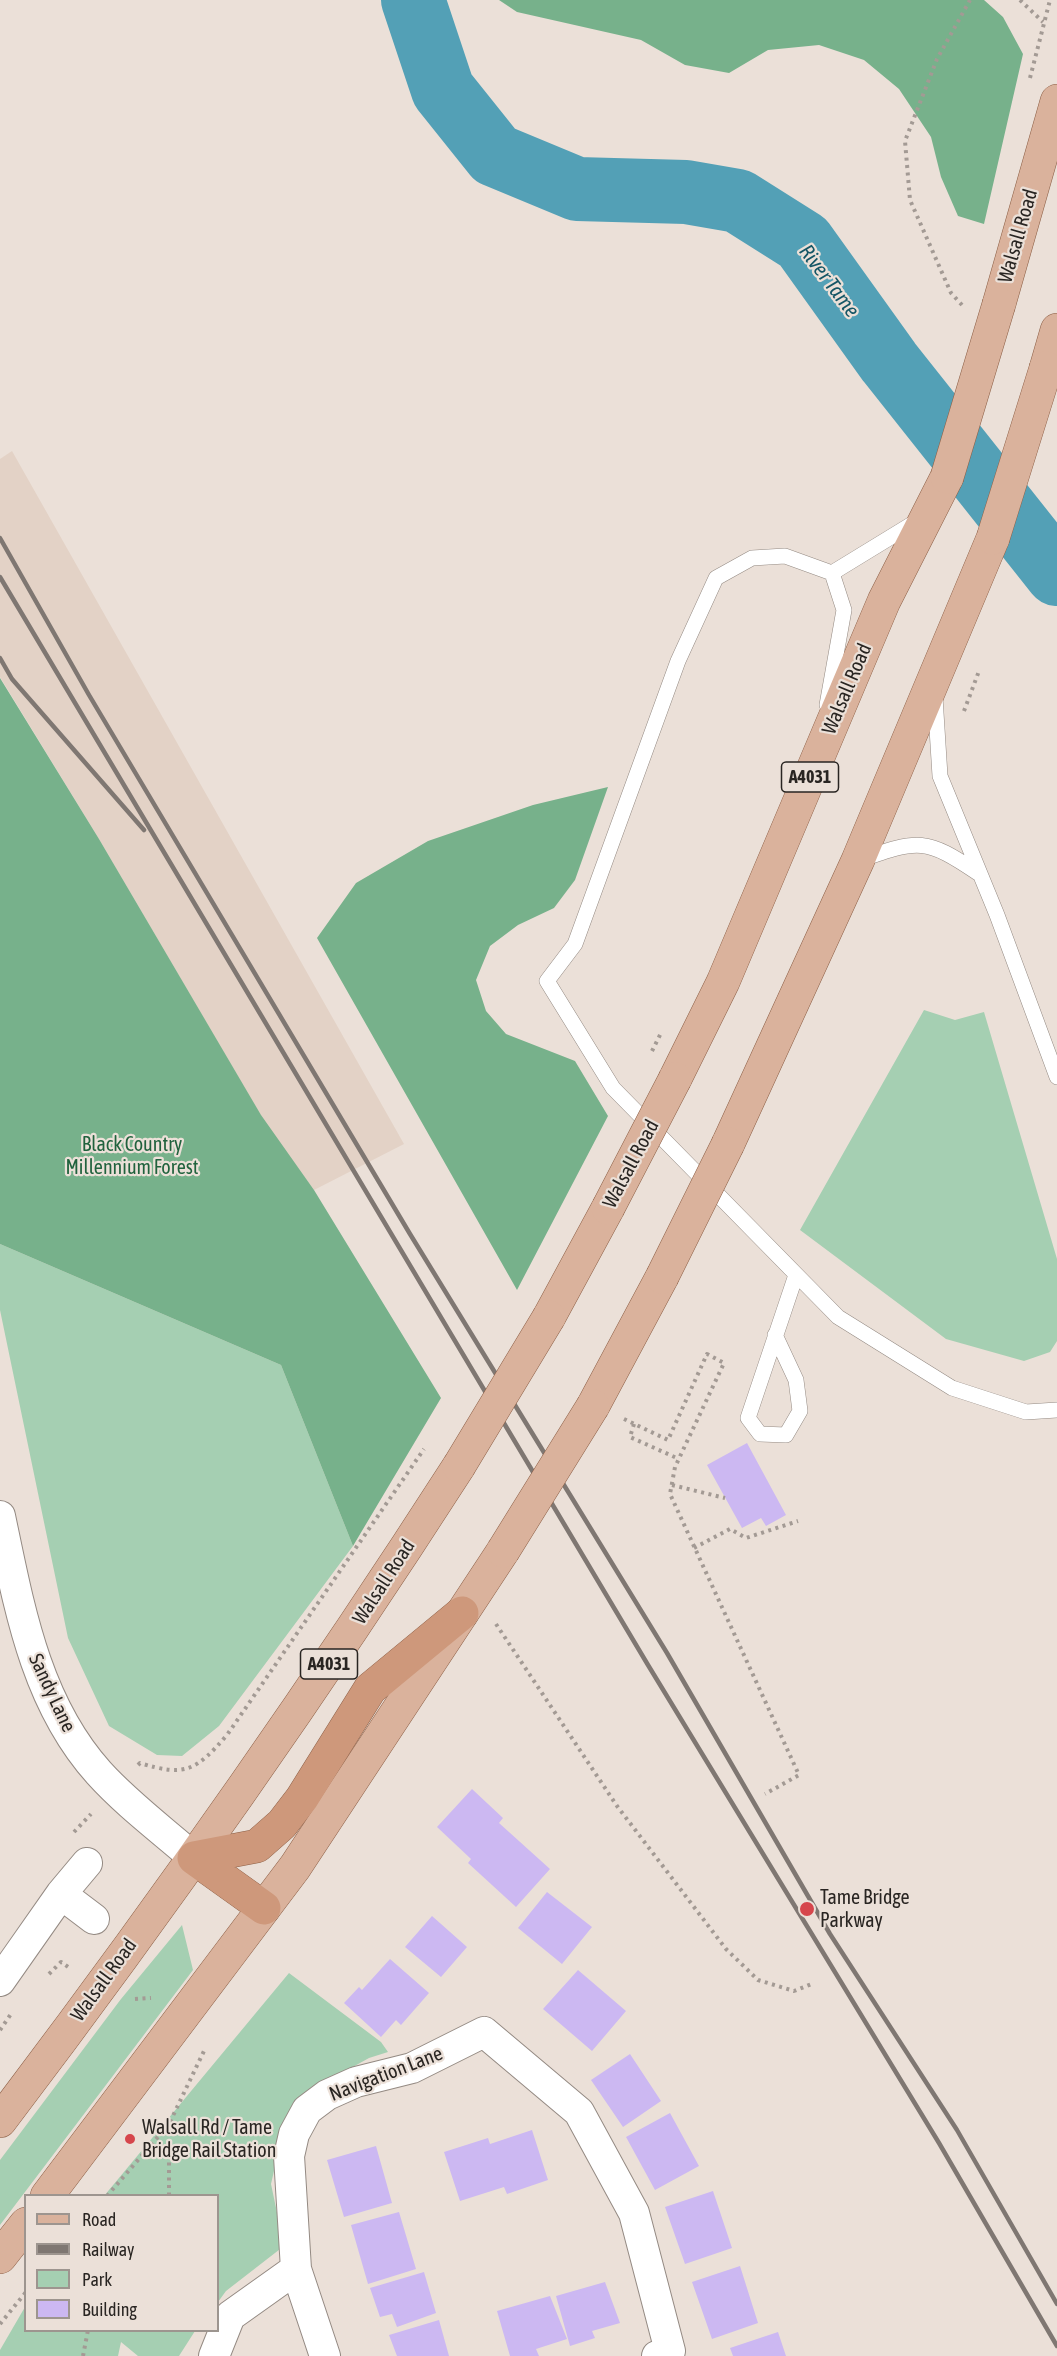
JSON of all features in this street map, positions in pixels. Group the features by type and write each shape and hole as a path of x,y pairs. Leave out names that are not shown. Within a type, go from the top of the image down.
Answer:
{"highway":[{"path":"194,1858 257,1846 282,1824 302,1798 370,1689 469,1603"},
{"path":"194,1858 264,1908"}],"main road":[{"name":"Walsall Road","path":"0,2121 194,1858 365,1611 459,1466 549,1317 608,1208 723,982 884,601 947,477 1057,101"},
{"path":"49,2194 294,1867 503,1551 593,1406 662,1277 728,1144 858,860 933,676 993,538 1057,330"},
{"path":"0,2257 24,2226"}],"street":[{"name":"Sandy Lane","path":"0,1516 23,1623 39,1673 64,1726 97,1771 116,1791 194,1858"},
{"path":"0,1981 61,1894 87,1863"},
{"path":"61,1894 94,1919"},
{"name":"Navigation Lane","path":"325,2356 296,2269 289,2157 294,2133 307,2110 327,2095 346,2086 412,2068 484,2032 579,2112 634,2213 670,2351 657,2356"},
{"path":"214,2356 230,2316 296,2269"}],"lane":[{"path":"929,513 864,556 832,573 785,556 752,558 716,578 678,661 576,944 547,981 613,1088 838,1317 952,1388 1026,1412 1057,1410"},
{"path":"817,759 844,610 832,573"},
{"path":"933,676 940,776 1057,1077"},
{"path":"858,860 904,844 921,843 947,852 978,873"},
{"path":"775,1335 796,1380 800,1411 786,1435 760,1434 748,1418 775,1335 796,1275"}],"path":[{"path":"966,310 951,293 910,200 906,141 937,59 970,0"},
{"path":"1020,0 1043,22"},
{"path":"593,1406 668,1440 708,1354 724,1364 679,1459 670,1494 799,1775 765,1794"},
{"path":"634,1424 630,1437 679,1459"},
{"path":"116,1791 140,1763 170,1772 191,1768 211,1754 227,1736 424,1449"},
{"path":"672,1485 725,1498"},
{"path":"694,1548 730,1529 746,1538 798,1521"},
{"path":"469,1603 617,1806 726,1949 758,1980 794,1991 814,1983"},
{"path":"108,2194 169,2124 208,2041"},
{"path":"169,2124 169,2194"},
{"path":"0,2324 24,2294"},
{"path":"83,2356 88,2332"}],"shaded area":[{"path":"12,451 404,1144 314,1190 267,1126 99,839 0,677 0,459"}],"green space":[{"path":"499,0 984,0 1003,17 1023,54 984,224 958,216 941,177 931,137 899,89 864,60 819,45 768,50 729,73 685,65 641,40 517,12"},
{"name":"Black Country Millennium Forest","path":"0,678 99,839 261,1115 314,1190 441,1398 353,1546 281,1365 0,1244"},
{"path":"608,787 575,880 554,908 518,925 490,946 476,980 486,1011 506,1034 575,1061 608,1116 517,1290 317,938 356,883 428,841 533,805"},
{"path":"924,1010 955,1020 984,1012 1057,1259 1057,1341 1050,1352 1024,1361 946,1339 800,1230"},
{"path":"0,1244 281,1365 353,1546 219,1726 182,1756 157,1755 109,1726 68,1638 0,1310"},
{"path":"182,1925 193,1970 0,2225 0,2160 121,1999"},
{"path":"289,1973 381,2042 388,2052 369,2058 304,2094 282,2136 271,2184 284,2246 226,2291 219,2301 219,2194 106,2194"},
{"path":"24,2309 24,2332 194,2332 179,2356 138,2356 121,2342 118,2356 0,2356 0,2350"}],"building":[{"path":"747,1443 786,1515 766,1526 761,1518 742,1528 707,1465"},
{"path":"472,1789 503,1818 499,1823 550,1869 516,1907 468,1863 471,1859 437,1827"},
{"path":"547,1892 592,1927 562,1964 518,1928"},
{"path":"432,1916 467,1947 441,1977 405,1947"},
{"path":"390,1959 429,1993 401,2025 396,2020 381,2037 344,2003 359,1987 362,1990"},
{"path":"578,1970 626,2011 592,2051 543,2009"},
{"path":"630,2054 661,2101 623,2127 591,2080"},
{"path":"670,2113 699,2166 655,2190 626,2137"},
{"path":"532,2130 548,2180 507,2194 504,2187 460,2201 444,2152 488,2138 490,2144"},
{"path":"376,2146 392,2203 344,2217 327,2160"},
{"path":"713,2191 732,2248 685,2264 665,2207"},
{"path":"399,2212 416,2269 368,2284 351,2225"},
{"path":"740,2266 758,2323 712,2339 692,2282"},
{"path":"424,2272 436,2313 397,2327 392,2314 380,2317 370,2288"},
{"path":"605,2282 620,2323 592,2331 595,2338 570,2346 556,2296"},
{"path":"550,2296 567,2339 536,2349 539,2356 510,2356 497,2311"},
{"path":"439,2320 449,2356 397,2356 389,2335"},
{"path":"778,2332 786,2356 733,2356 730,2348"}],"waterway":[{"name":"River Tame","path":"413,0 443,90 495,155 577,189 686,192 738,201 803,242 889,362 1057,574"}],"railway":[{"path":"0,538 89,695 410,1234 667,1653 830,1934 957,2130 1057,2304"},
{"path":"0,577 648,1665 939,2143 1057,2346"},
{"path":"0,658 12,679 144,830"}],"place":[{"name":"Tame Bridge Parkway","path":"807,1909"},
{"name":"Walsall Rd / Tame Bridge Rail Station","path":"130,2139"}]}
